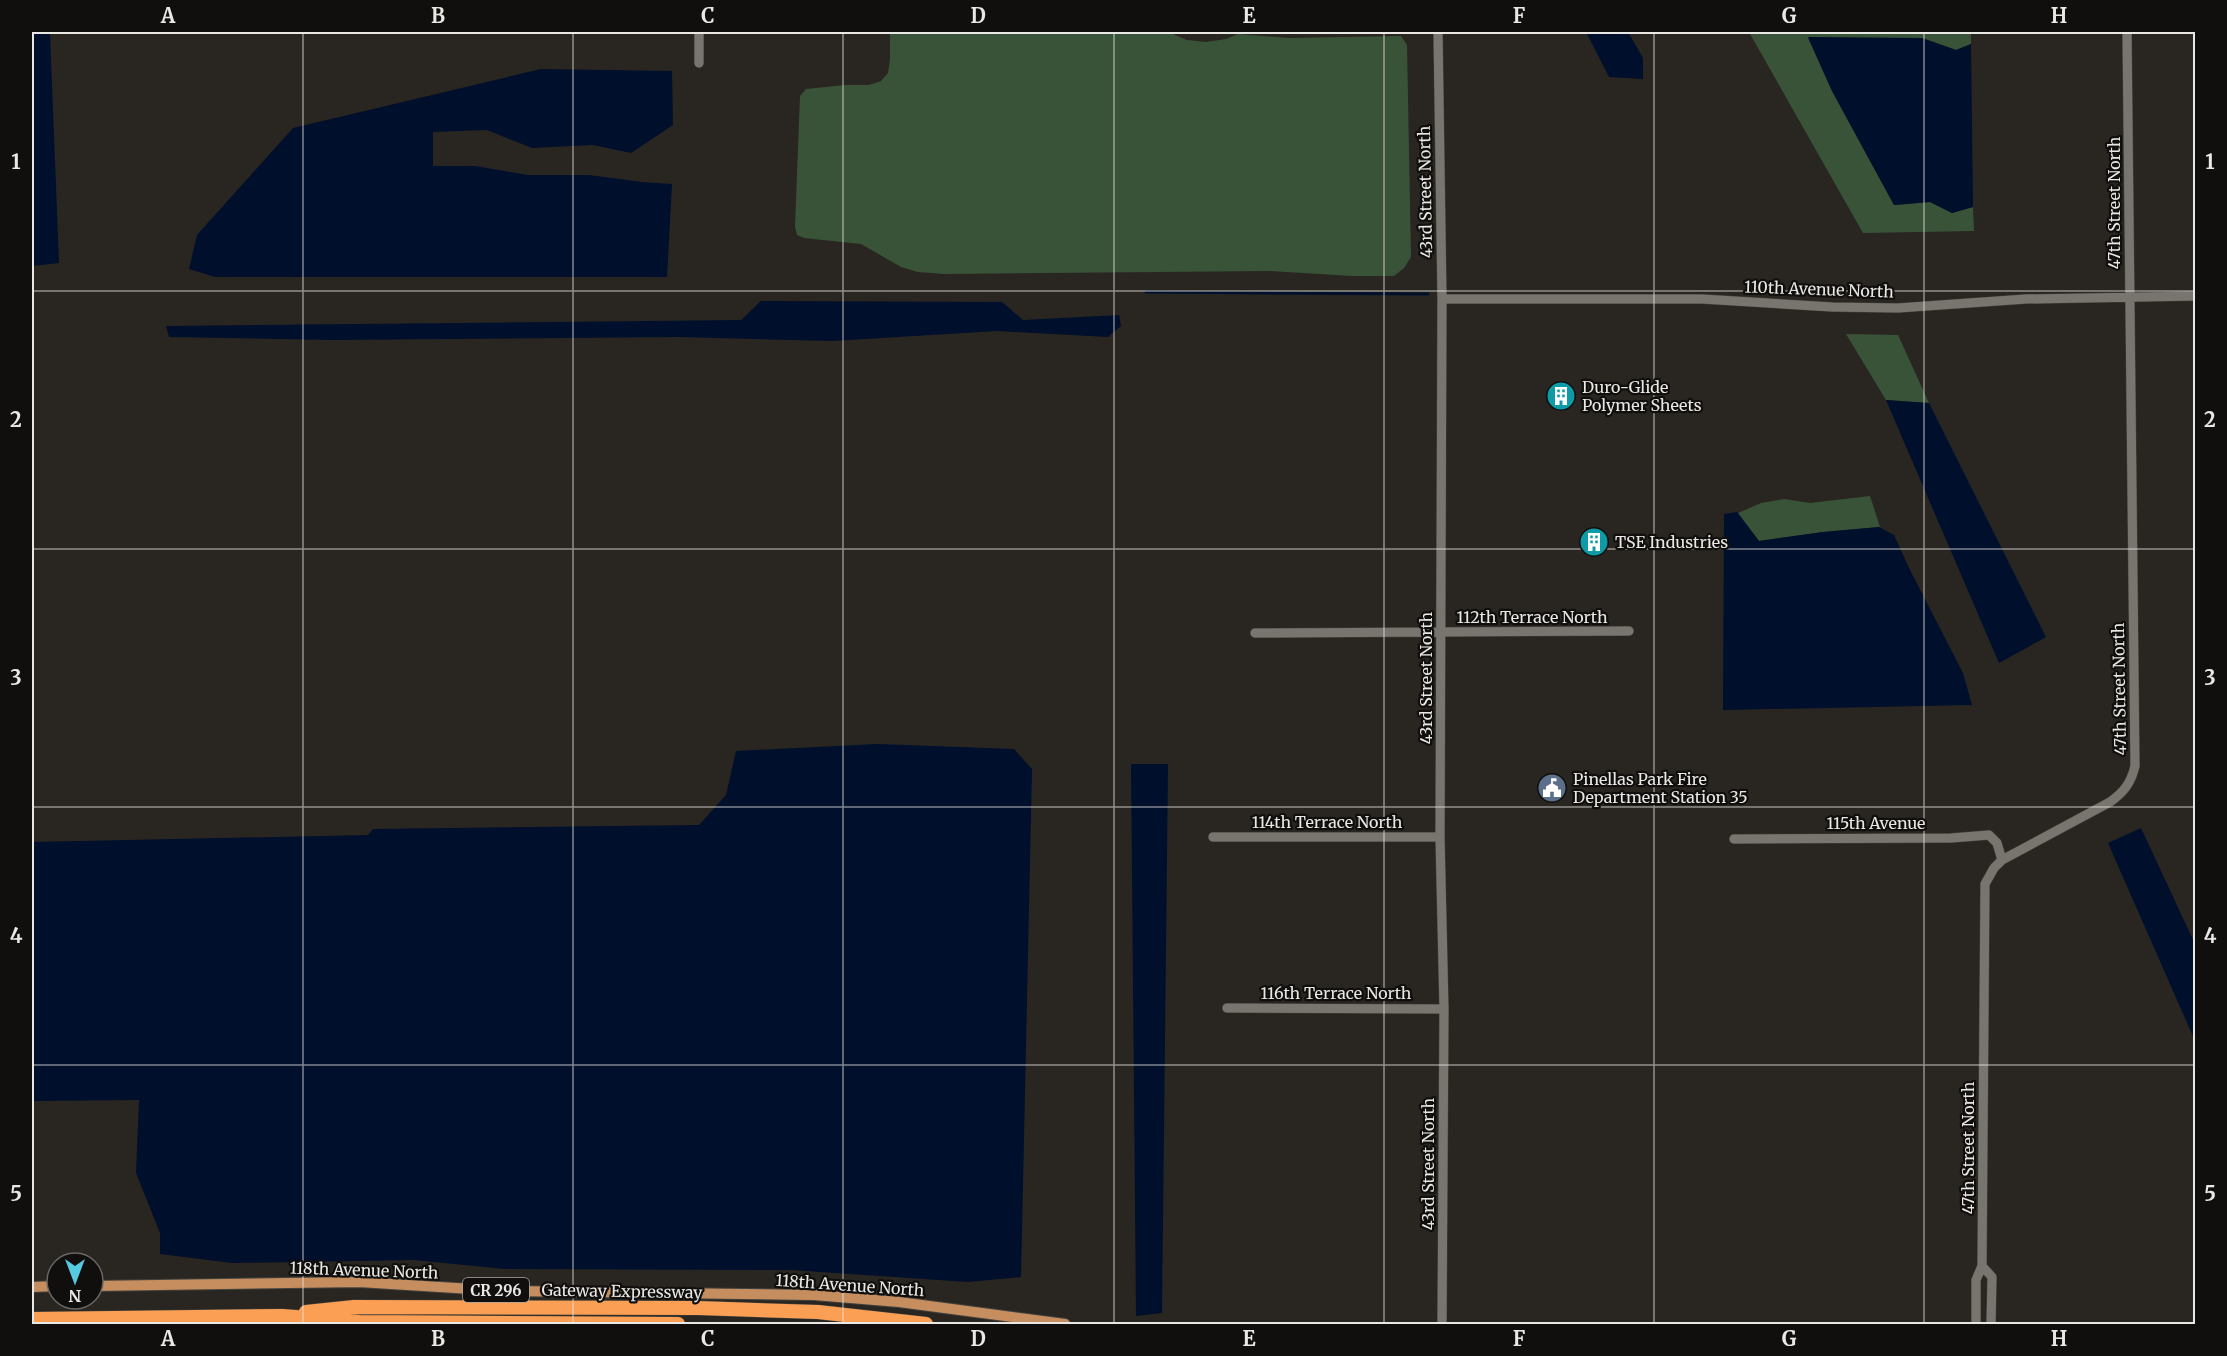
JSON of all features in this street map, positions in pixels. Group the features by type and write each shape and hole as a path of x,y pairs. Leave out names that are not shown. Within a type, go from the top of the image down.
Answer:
{"highway":[{"name":"Gateway Expressway","path":"282,1316 354,1307 698,1308 818,1312 926,1324"},
{"name":"Gateway Expressway","path":"32,1319 282,1316 359,1322 678,1324"}],"main road":[{"name":"118th Avenue North","path":"105,1286 359,1282 504,1291 814,1294 899,1302 1065,1324"}],"street":[{"path":"699,32 699,63"},
{"name":"43rd Street North","path":"1438,32 1442,299 1440,837 1444,1009 1442,1324"},
{"name":"47th Street North","path":"1976,1324 1976,1280 1982,1266 1984,884 2002,860 2110,802 2124,792 2135,766 2127,32"},
{"name":"110th Avenue North","path":"1442,299 1702,299 1832,307 1898,308 2026,299 2196,296"},
{"name":"112th Terrace North","path":"1255,633 1629,631"},
{"name":"115th Avenue","path":"1734,839 1951,838 1989,835 1997,843 2002,860"},
{"name":"114th Terrace North","path":"1213,837 1440,837"},
{"name":"116th Terrace North","path":"1227,1008 1444,1009"},
{"path":"1982,1266 1992,1277 1991,1324"}],"green space":[{"path":"890,32 1172,32 1187,40 1206,42 1226,39 1238,34 1289,38 1401,36 1407,45 1411,257 1404,268 1394,276 1270,271 944,274 918,272 901,267 861,244 804,238 797,235 795,227 800,96 806,89 869,85 881,81 888,73"},
{"path":"1749,32 1971,32 1971,44 1956,50 1922,38 1808,38 1832,91 1894,205 1930,202 1952,213 1973,207 1974,231 1863,233"},
{"path":"1846,334 1898,335 1929,403 1886,400"},
{"path":"1870,496 1880,527 1759,541 1738,513 1761,503 1784,499 1810,503"}],"water":[{"path":"32,32 50,33 59,263 32,266"},
{"path":"1586,32 1628,32 1643,58 1643,79 1609,77"},
{"path":"1808,37 1922,38 1956,50 1971,44 1973,207 1952,213 1930,202 1894,205 1832,91"},
{"path":"541,69 672,71 673,125 631,153 593,145 532,148 487,130 433,132 433,166 475,166 528,175 589,175 672,184 667,277 215,277 189,269 197,235 293,128"},
{"path":"761,301 1002,302 1023,320 1119,315 1121,326 1108,337 997,331 833,341 679,337 333,340 169,337 166,326 741,320"},
{"path":"1886,400 1929,403 2046,637 1999,663"},
{"path":"1737,512 1759,541 1879,527 1894,535 1963,673 1972,705 1723,710 1724,514"},
{"path":"877,744 1014,749 1032,769 1021,1277 968,1282 791,1270 505,1269 414,1260 232,1263 160,1254 160,1233 136,1173 139,1100 32,1101 32,842 368,835 373,829 699,825 726,795 736,751"},
{"path":"1131,764 1168,764 1162,1313 1136,1316"},
{"path":"2141,828 2195,944 2195,1041 2108,843"}],"waterway":[{"path":"1146,292 1428,294"}],"place":[{"name":"Duro-Glide Polymer Sheets","path":"1561,396"},
{"name":"TSE Industries","path":"1594,542"},
{"name":"Pinellas Park Fire Department Station 35","path":"1552,788"}]}
